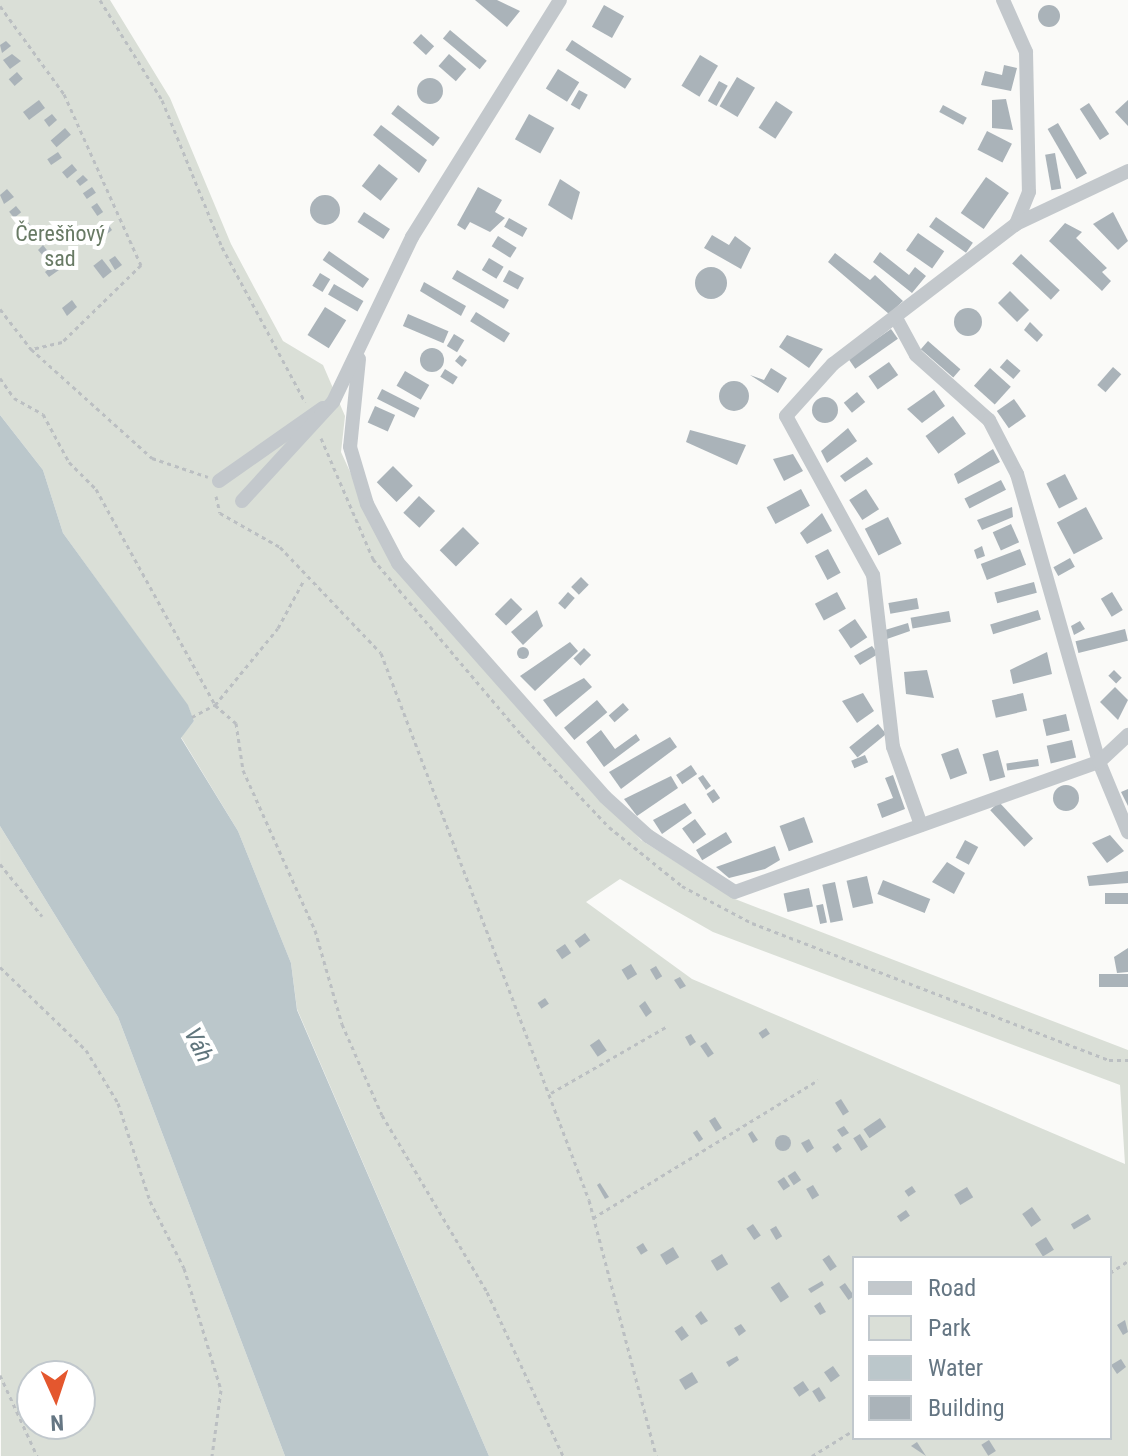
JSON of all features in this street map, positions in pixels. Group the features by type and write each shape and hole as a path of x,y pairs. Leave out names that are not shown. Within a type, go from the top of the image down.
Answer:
{"street":[{"path":"242,501 314,419 333,402 359,359 412,237 560,0"},
{"path":"1003,0 1026,52 1029,192 1016,224"},
{"path":"921,825 893,747 873,575 786,416 833,364 1016,224 1128,171"},
{"path":"896,318 916,355 989,420 1017,474 1099,762 1128,832"},
{"path":"359,359 350,447 367,504 398,563 605,797 648,836 735,892 1099,762 1128,735"},
{"path":"219,481 314,419"}],"path":[{"path":"100,0 162,100 222,247 314,419 330,472 373,559 540,755 609,827 682,886 752,923 1109,1060 1128,1060"},
{"path":"0,6 64,94 141,265 62,342 31,349"},
{"path":"0,309 31,349 152,458 219,481 220,513 280,547 305,579 360,624 381,653 551,1093 593,1218 656,1456"},
{"path":"0,378 14,398 43,414 69,462 96,489 215,705 236,723 243,770 315,930 342,1024 382,1115 487,1292 563,1456"},
{"path":"192,717 215,705 278,628 305,579"},
{"path":"1,866 42,916"},
{"path":"0,967 86,1050 118,1103 150,1201 184,1268 221,1390 212,1456"},
{"path":"551,1093 666,1027"},
{"path":"593,1218 818,1080"},
{"path":"0,1375 37,1456"},
{"path":"812,1456 852,1431"}],"green space":[{"name":"Čerešňový sad","path":"0,0 110,0 170,98 231,244 283,341 323,365 345,416 341,452 391,561 641,840 735,899 1128,1050 1128,1456 489,1456 297,1009 291,963 238,831 181,737 194,721 188,706 63,533 43,470 0,415","holes":["620,879 713,932 1120,1085 1125,1164 692,979 586,902"]},
{"path":"0,826 118,1017 285,1456 1,1456"}],"water":[{"name":"Váh","path":"0,415 43,470 63,533 188,705 194,721 181,738 238,831 291,963 297,1010 489,1456 285,1456 118,1017 0,826"}],"building":[{"path":"475,0 497,0 520,11 507,27"},
{"path":"604,5 624,16 612,38 592,27"},
{"path":"1045,5 1053,5 1060,16 1053,27 1045,27 1038,20 1038,12"},
{"path":"450,30 487,61 480,69 443,38"},
{"path":"421,34 434,46 426,55 413,43"},
{"path":"572,40 632,79 625,89 565,50"},
{"path":"6,41 11,46 2,53 0,45"},
{"path":"12,54 21,61 10,69 3,60"},
{"path":"449,54 466,69 456,81 439,66"},
{"path":"700,55 718,66 699,97 681,86"},
{"path":"1004,65 1017,68 1011,91 981,85 985,71 1002,75"},
{"path":"558,69 579,82 567,102 546,89"},
{"path":"17,72 23,79 15,86 9,79"},
{"path":"737,77 755,88 737,117 719,106"},
{"path":"430,78 439,82 443,91 439,100 430,104 421,100 417,91 421,82"},
{"path":"719,81 728,86 717,106 708,101"},
{"path":"579,90 588,95 580,110 571,105"},
{"path":"1006,99 1013,130 992,128 992,100"},
{"path":"39,100 45,108 29,120 23,112"},
{"path":"1128,100 1128,126 1115,112"},
{"path":"776,101 793,112 775,139 759,128"},
{"path":"1089,103 1109,134 1100,140 1080,109"},
{"path":"398,105 440,138 433,146 391,114"},
{"path":"943,105 967,118 963,125 939,112"},
{"path":"52,114 57,120 49,127 44,120"},
{"path":"529,114 554,128 540,153 515,139"},
{"path":"1058,123 1087,173 1077,179 1048,129"},
{"path":"381,125 427,160 419,173 373,135"},
{"path":"65,128 71,135 57,147 51,140"},
{"path":"987,131 1012,144 1002,162 977,150"},
{"path":"58,152 62,158 51,165 47,159"},
{"path":"1055,153 1061,188 1051,190 1045,155"},
{"path":"72,164 77,170 67,178 62,172"},
{"path":"379,164 398,179 381,201 362,186"},
{"path":"83,175 88,180 80,186 76,181"},
{"path":"986,177 1009,193 984,229 961,213"},
{"path":"560,179 580,192 572,220 548,205"},
{"path":"92,187 96,193 87,199 83,193"},
{"path":"478,187 502,200 495,212 505,218 490,232 470,222 465,230 457,225"},
{"path":"7,189 14,197 4,204 0,195"},
{"path":"325,195 331,196 339,204 339,216 331,224 325,225 319,224 311,216 310,210 311,204 319,196"},
{"path":"97,203 103,212 97,216 91,207"},
{"path":"16,206 21,212 14,218 9,212"},
{"path":"364,212 390,229 383,239 357,222"},
{"path":"1113,212 1128,241 1118,250 1093,224"},
{"path":"24,217 31,226 25,230 19,221"},
{"path":"936,217 973,243 966,253 929,227"},
{"path":"509,218 527,228 523,237 504,227"},
{"path":"106,221 112,230 106,235 99,226"},
{"path":"1065,223 1082,232 1076,238 1107,268 1102,272 1111,281 1102,291 1049,241"},
{"path":"34,230 40,239 35,243 28,234"},
{"path":"918,233 944,251 932,269 906,250"},
{"path":"712,235 729,245 735,236 751,248 741,269 704,248"},
{"path":"498,236 517,248 510,258 492,246"},
{"path":"43,245 50,254 45,258 38,250"},
{"path":"329,251 369,279 363,288 323,260"},
{"path":"880,252 909,275 915,267 926,276 912,293 873,262"},
{"path":"835,253 870,280 875,275 903,301 889,314 828,262"},
{"path":"1021,254 1060,290 1051,300 1012,264"},
{"path":"115,256 122,265 115,270 109,260"},
{"path":"489,258 504,267 496,279 482,270"},
{"path":"102,259 112,272 103,278 93,266"},
{"path":"54,264 59,270 49,277 45,272"},
{"path":"711,267 722,272 727,283 722,294 711,299 700,294 695,283 700,272"},
{"path":"457,270 509,300 504,309 452,279"},
{"path":"509,270 524,278 518,289 503,281"},
{"path":"320,273 330,279 323,292 312,286"},
{"path":"424,282 466,306 461,316 420,291"},
{"path":"334,284 363,301 357,311 328,294"},
{"path":"1010,291 1029,310 1017,322 998,303"},
{"path":"72,300 77,307 67,316 62,308"},
{"path":"325,307 346,320 329,348 308,335"},
{"path":"968,308 978,312 982,322 978,332 968,336 958,332 954,322 958,312"},
{"path":"476,312 510,333 504,343 470,321"},
{"path":"408,314 449,331 443,343 403,326"},
{"path":"1030,322 1043,335 1037,342 1024,330"},
{"path":"891,329 898,339 855,369 848,359"},
{"path":"454,334 464,340 457,352 447,346"},
{"path":"787,335 823,349 809,368 779,347"},
{"path":"928,341 960,369 953,378 921,349"},
{"path":"432,348 441,351 444,360 441,369 432,372 423,369 420,360 423,351"},
{"path":"460,355 467,360 462,367 455,361"},
{"path":"1007,359 1021,371 1013,379 1000,367"},
{"path":"889,362 898,375 878,389 869,376"},
{"path":"1113,367 1121,374 1106,392 1097,385"},
{"path":"771,368 787,378 778,393 750,375 764,380"},
{"path":"990,368 1011,387 995,405 974,386"},
{"path":"445,369 458,377 453,385 440,377"},
{"path":"405,371 429,385 421,400 396,386"},
{"path":"734,381 745,385 749,396 745,407 734,411 723,407 719,396 723,385"},
{"path":"382,389 419,408 414,418 377,399"},
{"path":"934,390 945,406 922,423 907,409"},
{"path":"857,392 865,402 852,413 844,403"},
{"path":"825,397 834,401 838,410 834,419 825,423 816,419 812,410 816,401"},
{"path":"1014,399 1026,416 1009,428 997,411"},
{"path":"375,406 395,415 388,431 368,422"},
{"path":"953,416 966,434 938,454 925,436"},
{"path":"848,428 857,441 827,463 821,451"},
{"path":"690,430 746,445 737,465 686,442"},
{"path":"993,449 1000,462 958,484 954,474"},
{"path":"793,454 803,471 784,481 773,459"},
{"path":"867,457 873,464 845,482 840,476"},
{"path":"393,466 413,486 397,502 377,482"},
{"path":"1065,474 1078,499 1059,508 1046,484"},
{"path":"1001,480 1006,490 969,508 964,499"},
{"path":"801,489 810,506 775,524 767,507"},
{"path":"866,489 879,509 862,520 849,500"},
{"path":"419,496 435,511 419,528 403,513"},
{"path":"1012,507 1013,517 982,530 977,520"},
{"path":"1086,507 1103,539 1074,554 1057,522"},
{"path":"822,513 832,531 807,544 800,533"},
{"path":"888,517 902,544 878,556 865,529"},
{"path":"1011,524 1019,542 1001,550 993,532"},
{"path":"463,527 479,543 456,567 440,550"},
{"path":"982,546 985,556 977,559 974,550"},
{"path":"828,549 841,573 827,580 815,556"},
{"path":"1020,549 1026,565 987,580 981,564"},
{"path":"1070,558 1075,567 1058,576 1053,567"},
{"path":"581,577 589,585 579,595 571,587"},
{"path":"1034,582 1037,593 997,603 994,593"},
{"path":"568,592 575,598 565,609 558,603"},
{"path":"837,592 846,609 824,621 815,604"},
{"path":"1112,592 1123,610 1112,617 1101,599"},
{"path":"511,598 522,609 506,626 495,614"},
{"path":"917,598 919,609 890,614 888,603"},
{"path":"537,610 543,626 523,645 511,632"},
{"path":"1038,610 1041,620 993,634 990,625"},
{"path":"949,611 951,622 913,629 911,618"},
{"path":"855,619 867,637 851,648 838,630"},
{"path":"1080,621 1085,629 1074,635 1071,626"},
{"path":"908,623 910,631 887,639 885,630"},
{"path":"1125,629 1128,641 1078,653 1076,641"},
{"path":"570,642 578,651 535,691 520,676"},
{"path":"872,646 878,654 860,665 854,656"},
{"path":"518,648 528,648 528,658 518,658"},
{"path":"584,648 591,655 580,666 573,659"},
{"path":"1047,652 1052,674 1013,684 1010,670"},
{"path":"927,670 934,698 906,694 904,672"},
{"path":"1114,670 1122,678 1116,683 1108,676"},
{"path":"584,678 592,687 556,717 543,700"},
{"path":"1115,687 1128,700 1118,720 1100,702"},
{"path":"863,693 874,711 857,723 842,701"},
{"path":"1023,693 1027,711 996,718 992,700"},
{"path":"597,700 607,712 574,740 564,728"},
{"path":"623,703 629,710 615,722 609,715"},
{"path":"1066,714 1070,731 1046,736 1043,719"},
{"path":"878,724 886,734 857,757 849,747"},
{"path":"601,730 615,749 636,734 640,740 604,767 586,742"},
{"path":"670,737 677,747 621,789 609,772"},
{"path":"1072,740 1076,758 1051,763 1047,746"},
{"path":"958,748 967,773 950,780 941,754"},
{"path":"998,750 1005,777 990,781 983,754"},
{"path":"865,755 868,762 854,768 851,761"},
{"path":"1038,759 1039,766 1007,770 1006,763"},
{"path":"691,765 697,774 682,784 676,775"},
{"path":"703,775 711,786 706,790 698,778"},
{"path":"893,775 905,809 882,818 877,804 893,798 885,778"},
{"path":"671,776 678,788 637,816 624,799"},
{"path":"1066,785 1075,789 1079,798 1075,807 1066,811 1057,807 1053,798 1057,789"},
{"path":"714,789 720,798 713,803 707,794"},
{"path":"1128,789 1128,806 1121,792"},
{"path":"999,802 1033,839 1024,847 990,810"},
{"path":"685,803 692,813 662,834 653,820"},
{"path":"804,817 813,842 789,851 780,826"},
{"path":"695,819 706,834 693,844 682,828"},
{"path":"726,832 732,842 702,860 696,850"},
{"path":"1110,835 1124,851 1107,863 1092,843"},
{"path":"965,840 978,847 969,865 956,858"},
{"path":"775,846 780,860 765,869 729,878 716,867"},
{"path":"947,862 965,873 954,894 932,882"},
{"path":"1128,871 1128,883 1089,886 1087,876"},
{"path":"867,876 873,903 853,908 847,881"},
{"path":"883,880 930,899 925,913 877,894"},
{"path":"835,882 843,920 830,923 822,885"},
{"path":"809,888 813,907 788,912 784,893"},
{"path":"1105,893 1128,893 1128,904 1105,904"},
{"path":"823,904 827,923 820,924 816,905"},
{"path":"585,933 590,940 580,948 574,941"},
{"path":"565,944 571,953 562,959 556,950"},
{"path":"1128,948 1128,972 1117,973 1114,957"},
{"path":"631,964 637,974 628,980 622,970"},
{"path":"656,966 662,976 656,980 650,970"},
{"path":"1099,974 1128,974 1128,987 1099,987"},
{"path":"680,977 686,986 680,989 674,980"},
{"path":"545,998 549,1004 541,1009 538,1003"},
{"path":"645,1001 652,1012 646,1017 639,1006"},
{"path":"766,1028 770,1034 762,1039 759,1033"},
{"path":"691,1034 696,1042 690,1046 685,1037"},
{"path":"599,1039 607,1051 598,1057 590,1045"},
{"path":"706,1042 714,1054 708,1058 700,1046"},
{"path":"841,1099 849,1112 843,1115 835,1103"},
{"path":"715,1117 722,1128 716,1132 709,1121"},
{"path":"880,1118 886,1127 870,1138 863,1129"},
{"path":"844,1126 849,1133 842,1137 837,1130"},
{"path":"697,1130 703,1139 699,1142 693,1133"},
{"path":"752,1131 758,1140 753,1143 748,1134"},
{"path":"860,1134 868,1147 861,1151 853,1138"},
{"path":"783,1135 789,1137 789,1149 783,1151 777,1149 775,1143 777,1137"},
{"path":"809,1139 814,1148 807,1153 801,1143"},
{"path":"838,1143 842,1149 836,1153 832,1147"},
{"path":"795,1171 801,1180 794,1185 788,1176"},
{"path":"784,1177 790,1186 784,1191 777,1181"},
{"path":"600,1183 609,1197 605,1199 597,1185"},
{"path":"813,1185 819,1195 812,1199 806,1189"},
{"path":"912,1186 916,1192 908,1197 905,1191"},
{"path":"967,1187 973,1197 960,1205 954,1195"},
{"path":"1032,1207 1041,1220 1031,1227 1022,1214"},
{"path":"906,1210 910,1216 901,1222 897,1216"},
{"path":"1088,1214 1091,1219 1074,1229 1071,1224"},
{"path":"753,1224 761,1236 754,1240 746,1228"},
{"path":"776,1226 782,1236 776,1240 770,1230"},
{"path":"1046,1237 1054,1250 1043,1256 1035,1244"},
{"path":"643,1243 648,1251 641,1255 636,1247"},
{"path":"673,1247 679,1257 666,1265 660,1255"},
{"path":"722,1254 728,1264 717,1271 711,1261"},
{"path":"829,1255 837,1267 830,1271 822,1259"},
{"path":"822,1281 824,1285 811,1293 808,1289"},
{"path":"779,1282 789,1297 781,1303 771,1288"},
{"path":"845,1283 852,1298 848,1300 839,1287"},
{"path":"820,1302 826,1312 820,1315 814,1306"},
{"path":"701,1311 708,1321 701,1325 695,1316"},
{"path":"1125,1320 1128,1332 1123,1335 1117,1325"},
{"path":"741,1324 746,1331 739,1336 734,1328"},
{"path":"682,1326 689,1336 682,1341 675,1331"},
{"path":"737,1356 739,1360 729,1367 726,1362"},
{"path":"1121,1359 1126,1367 1117,1374 1112,1364"},
{"path":"833,1366 840,1376 831,1382 824,1372"},
{"path":"692,1372 698,1382 685,1390 679,1380"},
{"path":"803,1381 809,1390 799,1397 793,1388"},
{"path":"819,1387 826,1398 819,1402 812,1391"},
{"path":"989,1440 996,1451 988,1456 981,1445"},
{"path":"917,1442 926,1456 911,1446"}]}
